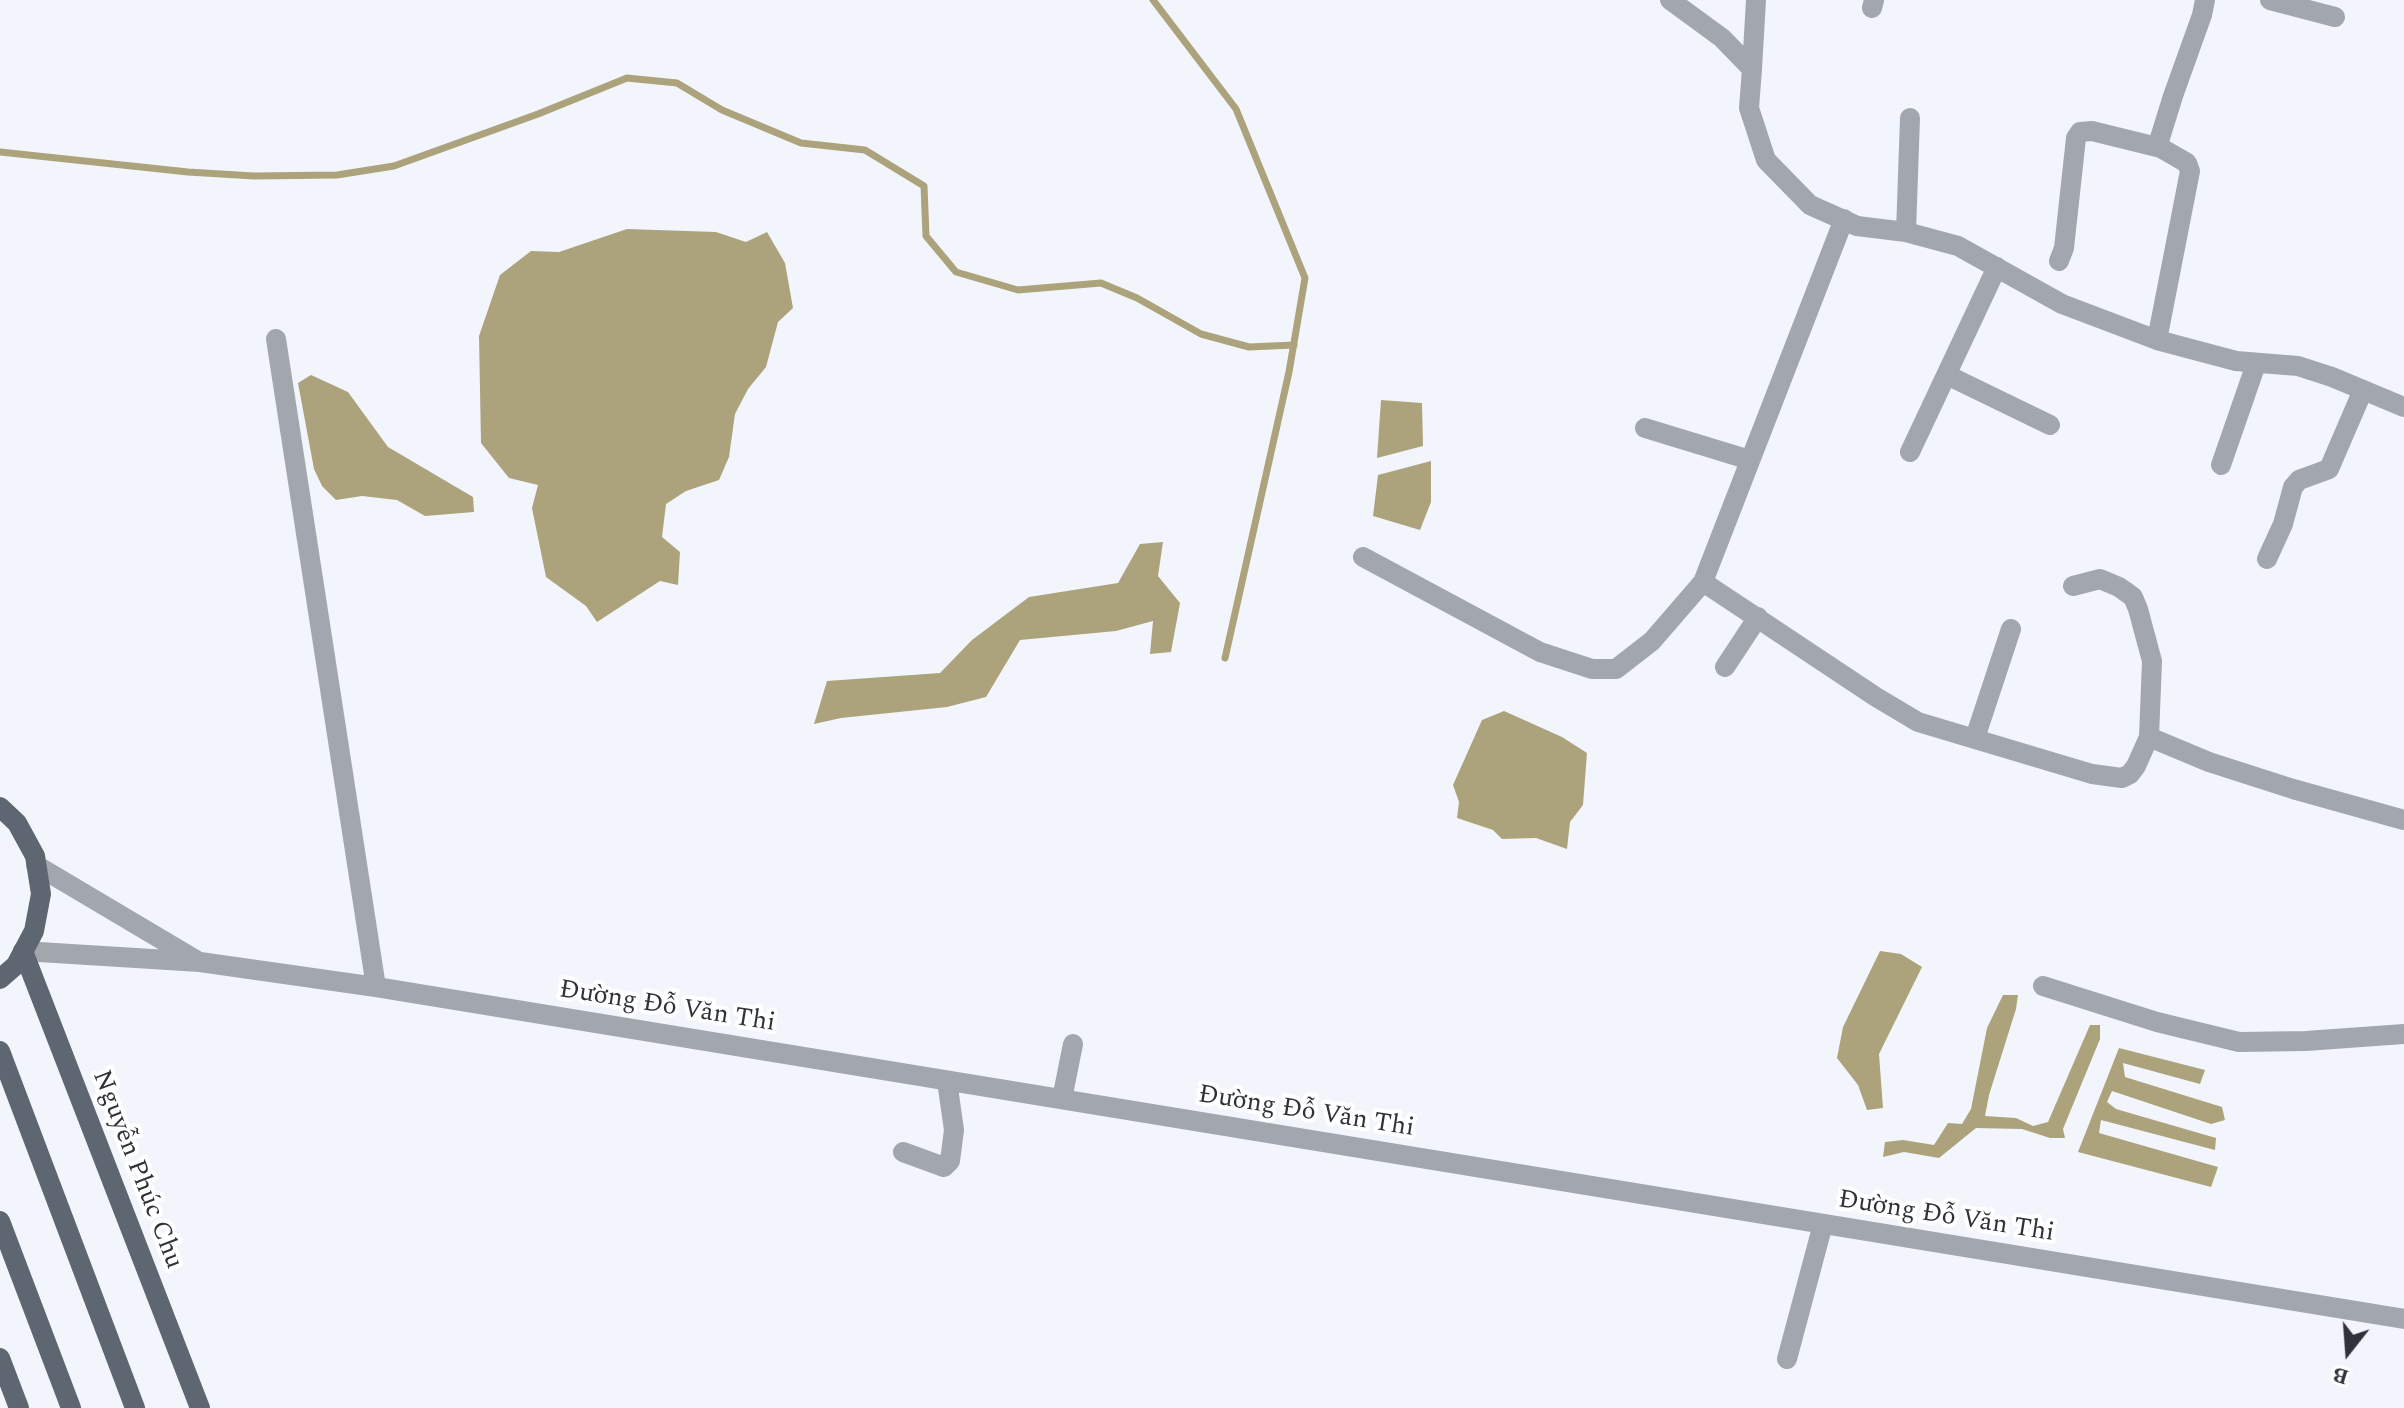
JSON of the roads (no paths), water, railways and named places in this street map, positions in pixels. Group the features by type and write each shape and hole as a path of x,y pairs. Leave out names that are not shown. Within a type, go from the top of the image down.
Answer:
{"main road":[{"path":"0,807 17,823 35,856 41,894 34,931 16,965 0,979"},
{"name":"Nguyễn Phúc Chu","path":"23,951 200,1408"},
{"path":"0,1051 135,1408"},
{"path":"0,1221 71,1408"},
{"path":"0,1358 19,1408"}],"street":[{"path":"1670,0 1722,38 1752,69"},
{"path":"1756,0 1749,108 1766,160 1810,205 1857,226 1906,232 1958,246 2062,304 2157,340 2256,364 2298,366 2404,407"},
{"path":"2161,148 2159,141 2205,0"},
{"path":"2270,0 2335,17"},
{"path":"1906,232 1910,118"},
{"path":"2059,261 2064,248 2076,138 2080,132 2092,131 2161,148 2187,163 2190,171 2157,340"},
{"path":"1363,557 1540,652 1592,669 1616,669 1652,641 1703,582 1844,219"},
{"path":"1910,452 1997,267"},
{"path":"276,339 376,987"},
{"path":"2221,465 2256,364"},
{"path":"1947,375 2050,425"},
{"path":"2267,559 2283,524 2293,487 2299,480 2329,469 2363,390"},
{"path":"1645,428 1750,460"},
{"path":"1703,582 1918,722 2092,774 2122,778 2136,766 2149,737 2152,661 2133,597 2100,579 2073,586"},
{"path":"1725,667 1758,617"},
{"path":"1975,738 2011,629"},
{"path":"2149,737 2209,762 2404,820"},
{"name":"Đường Đỗ Văn Thi","path":"36,865 200,962"},
{"name":"Đường Đỗ Văn Thi","path":"23,951 200,962 376,987 2404,1319"},
{"path":"2043,986 2157,1022 2239,1042 2404,1034"},
{"path":"1062,1099 1073,1044"},
{"path":"903,1152 944,1167 950,1161 954,1130 947,1081"},
{"path":"1787,1359 1823,1224"}],"waterway":[{"path":"1153,0 1236,109 1305,278 1289,372 1225,658"},
{"path":"0,152 188,172 254,176 337,175 394,166 627,78 677,83 722,110 801,143 865,150 924,186 926,236 956,272 1018,290 1101,283 1137,298 1201,334 1249,347 1294,345"}]}
